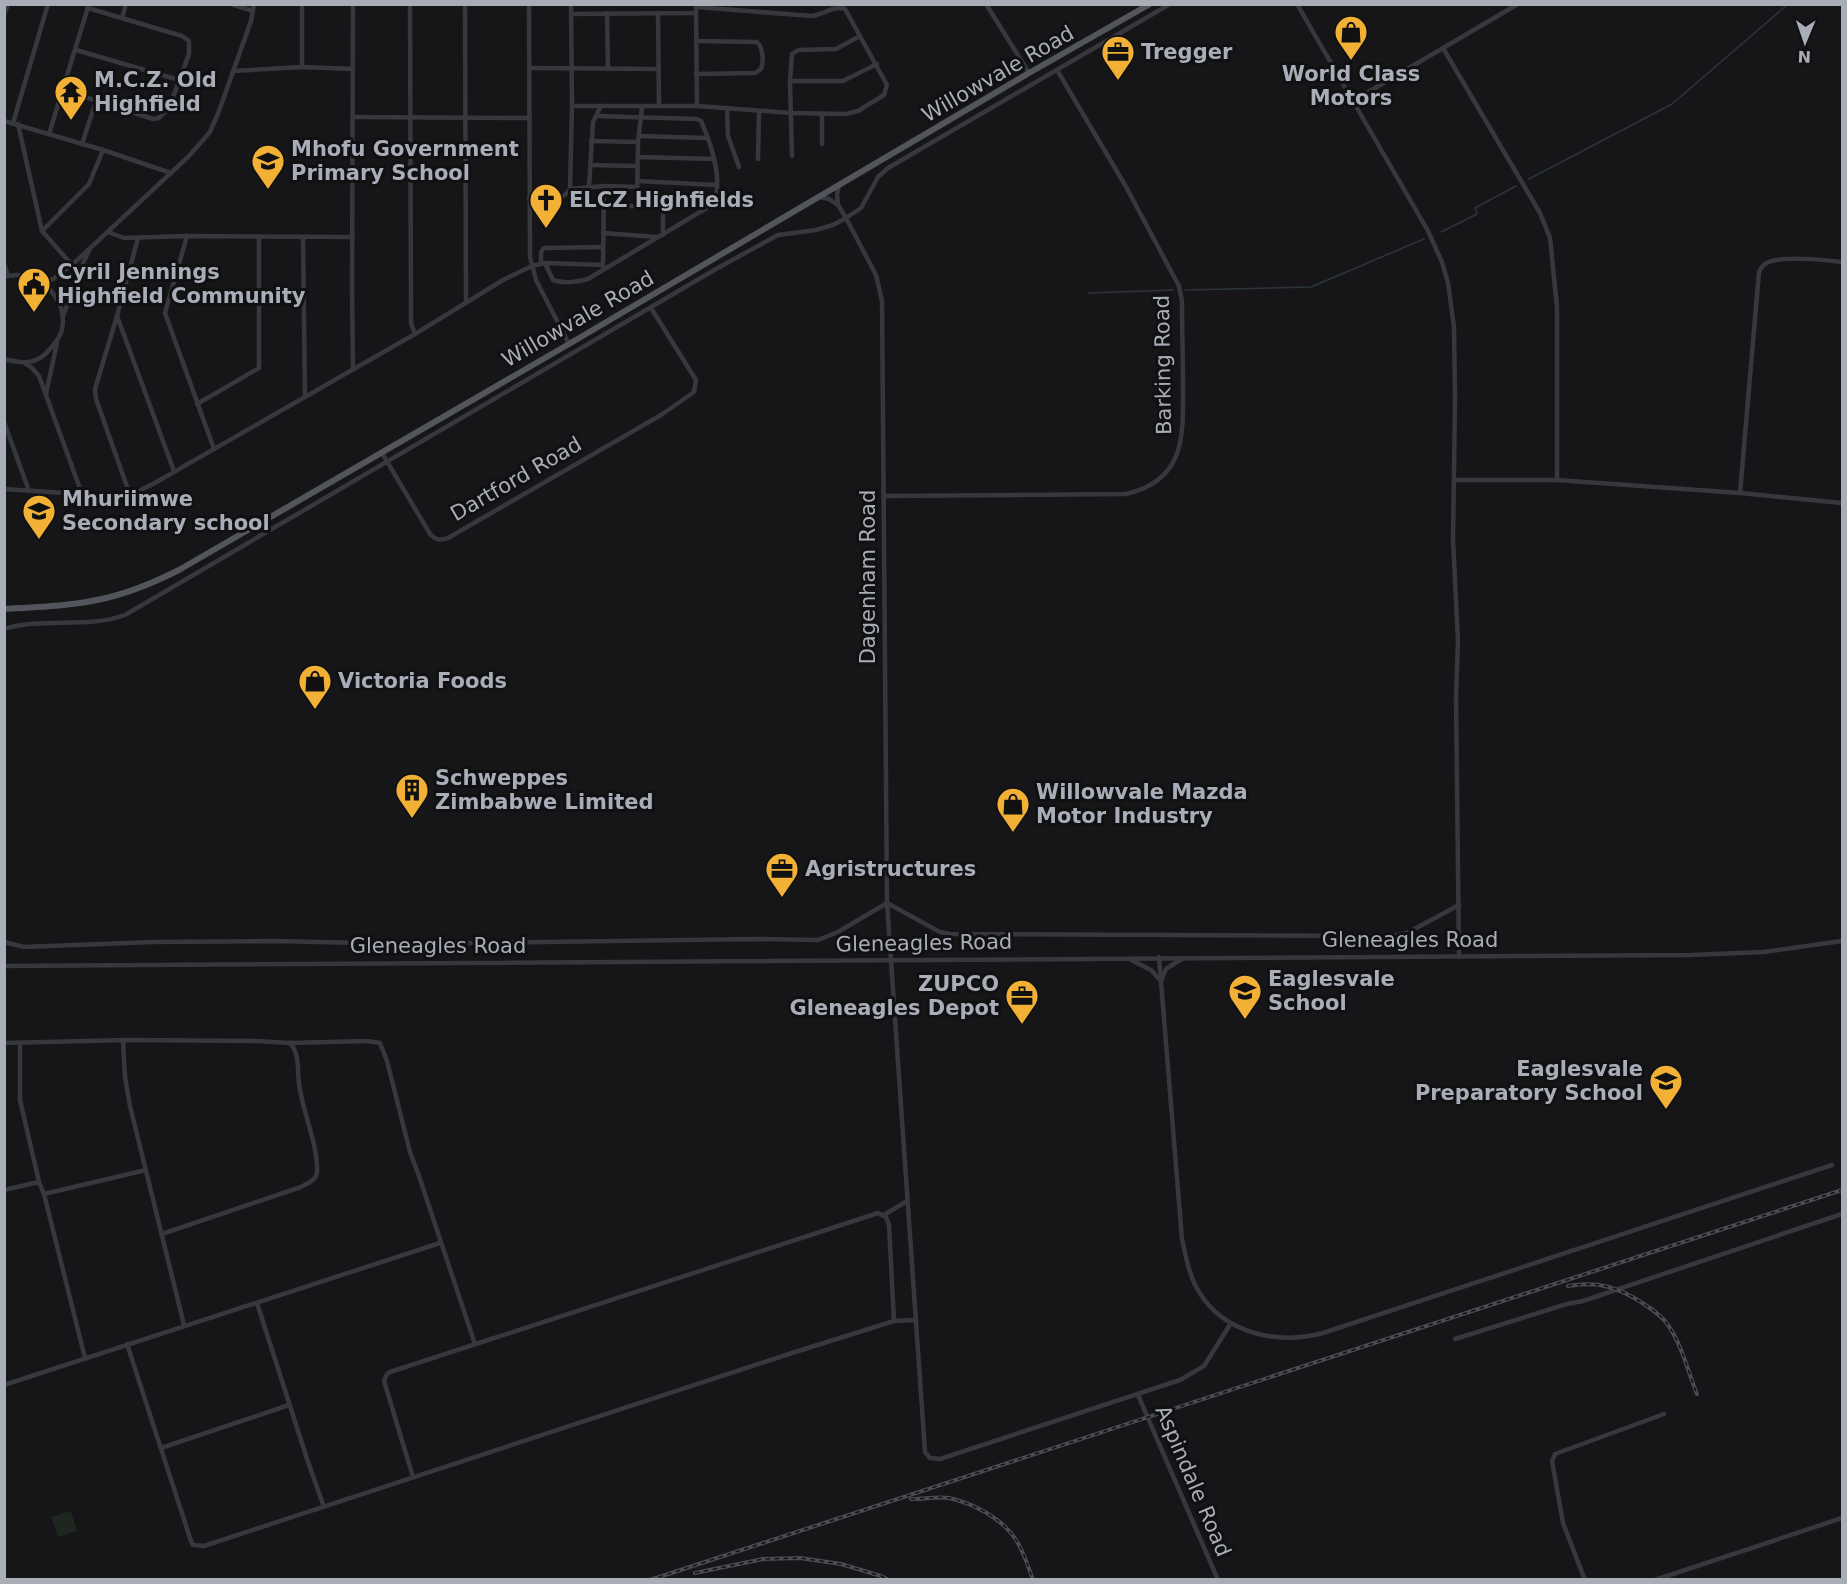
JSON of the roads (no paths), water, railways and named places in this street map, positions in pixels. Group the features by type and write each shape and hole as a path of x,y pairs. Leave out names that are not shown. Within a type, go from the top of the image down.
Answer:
{"main road":[{"name":"Willowvale Road","path":"4,609 59,606 111,597 144,586 179,570 1150,4"}],"street":[{"path":"4,15 8,4"},
{"path":"48,4 15,124 42,231 72,265"},
{"path":"122,18 126,4"},
{"path":"231,4 253,11"},
{"path":"42,282 53,279 72,265 188,157 210,132 233,71 254,4"},
{"path":"302,4 302,67"},
{"path":"353,4 353,368"},
{"path":"410,4 411,323 415,334"},
{"path":"465,4 466,302"},
{"path":"529,4 529,242 532,266 545,298 569,344"},
{"path":"529,199 561,199 570,189 571,4"},
{"path":"986,4 1029,73"},
{"path":"4,629 100,620 125,615 716,269 778,235 816,230 846,218 861,208 878,177 888,168 1170,4"},
{"path":"1297,4 1428,231 1442,262 1448,283 1454,327 1453,540 1458,641 1456,696 1459,957"},
{"path":"1353,101 1518,4"},
{"path":"49,134 88,6 177,34 189,41 189,54 169,108 159,118 153,119 63,90"},
{"path":"571,14 658,13 696,8 812,16 842,7 887,85 884,95 852,112 790,113 697,106 572,106"},
{"path":"696,8 697,106"},
{"path":"607,13 608,68"},
{"path":"658,13 659,106"},
{"path":"792,156 790,58 794,52 836,49 860,36"},
{"path":"696,41 757,42 761,47 762,64 761,69 755,73 696,74"},
{"path":"1443,48 1540,213 1550,238 1557,307 1557,480"},
{"path":"75,50 179,80"},
{"path":"790,81 843,81 876,64"},
{"path":"233,71 302,67 352,69"},
{"path":"529,68 659,69"},
{"name":"Barking Road","path":"884,496 1126,494 1139,491 1152,483 1168,470 1176,458 1183,433 1182,301 1179,286 1125,185 1057,70"},
{"path":"82,144 96,101"},
{"path":"589,187 593,122 601,106"},
{"path":"637,206 638,142 642,107"},
{"path":"727,108 728,136 739,166"},
{"path":"758,159 759,111"},
{"path":"822,114 822,144"},
{"path":"596,116 699,120 714,159 717,185 714,201 710,206 603,267 588,279 576,282 553,280 543,263 541,252 544,248 603,247"},
{"path":"354,117 530,118"},
{"path":"4,121 171,173"},
{"path":"639,136 707,138"},
{"path":"591,141 638,142"},
{"path":"42,231 89,184 103,150"},
{"path":"638,157 714,159"},
{"path":"590,165 637,166"},
{"path":"570,189 637,184 717,185"},
{"path":"838,205 839,185"},
{"path":"603,267 604,186"},
{"path":"820,197 829,199 838,205"},
{"name":"Dagenham Road","path":"838,205 876,275 882,301 886,903 924,1449 930,1458 940,1459 1138,1395"},
{"path":"603,206 710,206"},
{"path":"661,236 663,206"},
{"path":"108,232 124,238 353,237"},
{"path":"603,233 661,236"},
{"path":"187,236 165,313 214,449"},
{"path":"197,404 259,368 259,237"},
{"path":"303,237 305,397"},
{"path":"130,495 95,394 96,383 138,238"},
{"path":"26,364 39,359 57,340 62,330 63,316 84,261 92,247"},
{"path":"1740,493 1761,267 1779,259 1842,261"},
{"path":"4,489 130,495 153,484 532,266 543,263 603,267"},
{"path":"4,264 6,276 26,276 42,282 55,297 63,316"},
{"name":"Dartford Road","path":"382,453 425,527 435,539 443,540 661,415 690,396 696,388 696,380 651,308"},
{"path":"117,316 174,471"},
{"path":"46,396 57,340"},
{"path":"4,359 26,364 39,376 82,494"},
{"path":"4,422 29,491"},
{"path":"4,441 12,441"},
{"path":"1454,480 1557,480 1842,503"},
{"path":"4,942 24,946 164,941 408,944 818,940 838,932 886,903 940,932 950,934 1392,936 1412,930 1459,905"},
{"name":"Gleneagles Road","path":"4,966 1736,954 1783,951 1842,941"},
{"path":"1159,957 1182,1239 1186,1258 1200,1294 1213,1309 1231,1323 1254,1334 1270,1337 1302,1337 1317,1334 1832,1165"},
{"path":"1161,981 1166,969 1187,957"},
{"path":"1127,958 1151,970 1161,981"},
{"path":"123,1041 127,1092 184,1325"},
{"path":"4,1043 123,1041 290,1043 367,1041 380,1043 387,1061 410,1152 475,1344"},
{"path":"20,1043 20,1100 85,1358"},
{"path":"162,1234 301,1187 315,1178 317,1173 314,1151 300,1093 296,1053 290,1043"},
{"path":"44,1194 146,1170"},
{"path":"4,1190 39,1182"},
{"path":"884,1215 907,1201"},
{"path":"413,1477 384,1381 390,1372 878,1213 884,1215 889,1225 894,1321"},
{"path":"1455,1339 1583,1301 1842,1214"},
{"path":"4,1385 440,1242"},
{"path":"257,1303 324,1507"},
{"path":"127,1344 193,1545 204,1546 894,1321 915,1320"},
{"path":"1138,1395 1200,1370 1211,1357 1231,1323"},
{"name":"Aspindale Road","path":"1138,1395 1218,1580"},
{"path":"161,1448 289,1405"},
{"path":"1585,1580 1563,1523 1552,1461 1555,1454 1664,1414"},
{"path":"1654,1580 1842,1518"}],"waterway":[{"path":"1529,179 1672,104 1788,4"},
{"path":"1441,232 1477,214 1475,208 1516,186"},
{"path":"1185,290 1311,287 1424,239"},
{"path":"1088,293 1173,290"}],"railway":[{"path":"650,1580 1842,1190"},
{"path":"1568,1286 1589,1284 1608,1287 1635,1298 1657,1313 1668,1325 1677,1341 1697,1394"},
{"path":"911,1499 949,1498 987,1513 1003,1525 1019,1545 1033,1580"},
{"path":"695,1573 763,1559 800,1558 841,1564 889,1580"}],"place":[{"name":"World Class Motors","path":"1351,61"},
{"name":"Tregger","path":"1118,81"},
{"name":"M.C.Z. Old Highfield","path":"71,121"},
{"name":"Mhofu Government Primary School","path":"268,190"},
{"name":"ELCZ Highfields","path":"546,229"},
{"name":"Cyril Jennings Highfield Community","path":"34,313"},
{"name":"Mhuriimwe Secondary school","path":"39,540"},
{"name":"Victoria Foods","path":"315,710"},
{"name":"Schweppes Zimbabwe Limited","path":"412,819"},
{"name":"Willowvale Mazda Motor Industry","path":"1013,833"},
{"name":"Agristructures","path":"782,898"},
{"name":"Eaglesvale School","path":"1245,1020"},
{"name":"ZUPCO Gleneagles Depot","path":"1022,1025"},
{"name":"Eaglesvale Preparatory School","path":"1666,1110"}]}
